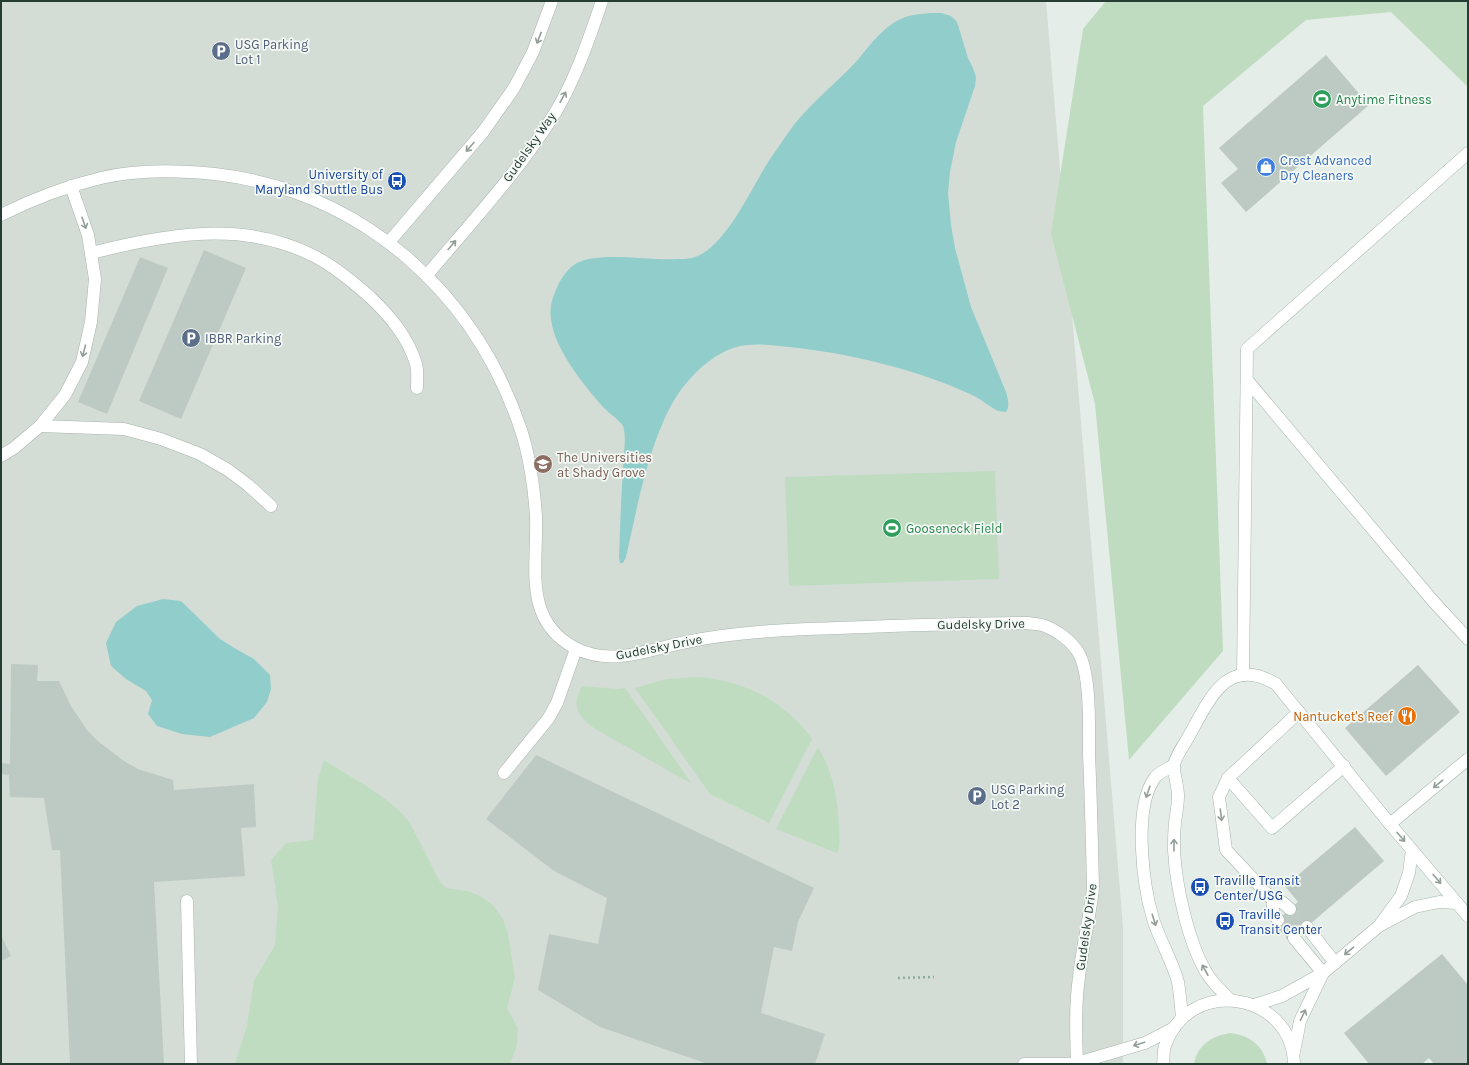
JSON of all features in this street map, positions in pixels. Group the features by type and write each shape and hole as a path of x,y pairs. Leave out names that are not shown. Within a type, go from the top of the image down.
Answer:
{"street":[{"path":"389,242 483,132 514,88 533,52 552,1"},
{"name":"Gudelsky Way","path":"427,275 521,162 554,113 577,70 602,1"},
{"path":"1243,675 1247,349 1468,155"},
{"name":"Gudelsky Drive","path":"1,215 71,186 104,177 145,172 186,171 234,177 277,186 315,200 344,213 389,242 427,275 459,313 473,332 493,365 509,397 522,433 531,467 536,518 536,588 538,602 543,617 551,629 562,640 589,654 605,657 621,657 683,642 744,633 826,628 1027,623 1045,626 1061,635 1071,643 1079,653 1084,666 1086,679 1093,888 1079,978 1077,1028 1079,1064"},
{"path":"1,456 14,448 40,426 65,395 82,362 91,322 95,279 88,235 71,186"},
{"path":"91,253 142,241 191,234 229,233 280,242 314,256 352,281 382,308 404,335 416,365 417,388"},
{"path":"1247,380 1433,601 1468,639"},
{"path":"40,426 124,429 161,439 200,454 228,470 248,485 271,506"},
{"path":"504,774 537,734 551,713 564,686 576,648"},
{"path":"1182,1018 1177,981 1154,920 1147,896 1142,842 1144,810 1147,793 1154,777 1174,765 1206,706 1225,681 1234,677 1255,674 1276,684 1390,824 1468,916"},
{"path":"1290,909 1282,902 1273,900 1226,850 1219,797 1228,778 1299,712"},
{"path":"1390,824 1468,759"},
{"path":"1174,765 1178,796 1174,826 1174,850 1182,900 1191,935 1204,968 1216,986 1230,1000"},
{"path":"1228,778 1272,828 1344,766"},
{"path":"1379,926 1401,896 1409,873 1412,850"},
{"path":"1273,900 1273,913 1278,920"},
{"path":"187,901 191,1064"},
{"path":"1254,1004 1282,996 1323,973 1379,926 1415,907 1440,902 1457,903"},
{"path":"1306,927 1335,963"},
{"path":"1294,938 1323,973"},
{"path":"1294,1059 1300,1021 1323,973"},
{"path":"1163,1064 1165,1046 1174,1028 1182,1018 1196,1008 1213,1001 1230,1000 1254,1004 1272,1016 1286,1032 1294,1059"},
{"path":"1024,1064 1079,1064 1145,1043 1174,1028"}],"path":[{"path":"898,978 934,978"}],"shaded area":[{"name":"The Universities at Shady Grove","path":"1,1 1046,1 1123,927 1123,1064 1,1064"}],"green space":[{"path":"1106,1 1468,1 1468,87 1391,12 1306,20 1203,106 1223,651 1129,760 1095,404 1051,234 1083,29"},
{"name":"Gooseneck Field","path":"995,471 999,579 789,586 785,477"},
{"path":"697,677 731,683 762,695 776,703 789,714 812,739 769,823 710,794 635,688 667,679"},
{"path":"582,686 618,689 625,688 692,784 597,730 585,721 578,711 577,706 578,693"},
{"path":"818,747 831,776 836,796 840,841 837,853 776,829"},
{"path":"324,760 382,797 402,814 410,823 440,882 446,888 467,891 480,896 493,905 503,919 508,934 515,978 507,1008 518,1029 517,1045 510,1064 235,1064 247,1026 254,981 275,945 278,906 271,860 286,843 313,840 318,779"},
{"path":"1230,1033 1243,1036 1259,1046 1267,1064 1194,1064 1198,1052 1206,1042 1217,1036"}],"water":[{"path":"941,13 951,16 957,22 968,58 976,77 975,86 956,142 950,172 948,193 955,248 971,307 1006,392 1008,405 1006,412 998,411 974,396 949,385 881,363 835,353 775,345 747,345 733,348 715,357 693,375 676,397 665,417 648,464 641,489 626,557 623,563 620,563 621,503 625,442 623,426 603,407 585,386 560,347 554,333 551,319 551,306 559,283 571,267 587,259 626,257 687,259 696,257 705,252 728,228 741,209 770,159 807,109 855,63 887,27 909,16"},
{"path":"163,599 181,601 220,639 254,659 270,675 271,689 267,702 254,718 210,737 182,734 157,726 148,714 152,700 146,691 126,679 111,666 106,643 116,622 137,606"}],"building":[{"path":"1326,55 1369,105 1246,212 1221,183 1238,169 1219,148"},
{"path":"204,250 246,268 181,419 139,401"},
{"path":"140,257 168,268 107,414 78,402"},
{"path":"11,664 38,665 37,681 59,681 71,706 87,730 99,742 124,761 138,769 173,780 174,790 254,784 256,827 241,828 245,876 154,882 164,1064 70,1064 60,850 52,850 44,798 10,797 9,775 1,774 1,763 10,764"},
{"path":"1418,665 1460,712 1386,776 1345,728"},
{"path":"536,755 814,888 798,922 792,951 774,947 761,1013 825,1034 815,1064 708,1064 600,1027 538,990 549,934 598,944 607,898 554,871 486,819"},
{"path":"1355,827 1384,861 1290,941 1274,923 1298,902 1285,886"},
{"path":"1,935 11,956 1,961"},
{"path":"1442,954 1468,985 1468,1064 1434,1064 1429,1058 1422,1064 1369,1064 1344,1033"}],"tunnel":[{"path":"1290,909 1307,927"},
{"path":"1278,920 1294,938"}],"place":[{"name":"USG Parking Lot 1","path":"221,51"},
{"name":"Anytime Fitness","path":"1322,99"},
{"name":"Crest Advanced Dry Cleaners","path":"1266,167"},
{"name":"University of Maryland Shuttle Bus","path":"397,181"},
{"name":"IBBR Parking","path":"191,338"},
{"name":"The Universities at Shady Grove","path":"543,464"},
{"name":"Gooseneck Field","path":"892,528"},
{"name":"Nantucket's Reef","path":"1407,716"},
{"name":"USG Parking Lot 2","path":"977,796"},
{"name":"Traville Transit Center/USG","path":"1200,887"},
{"name":"Traville Transit Center","path":"1225,921"}]}
